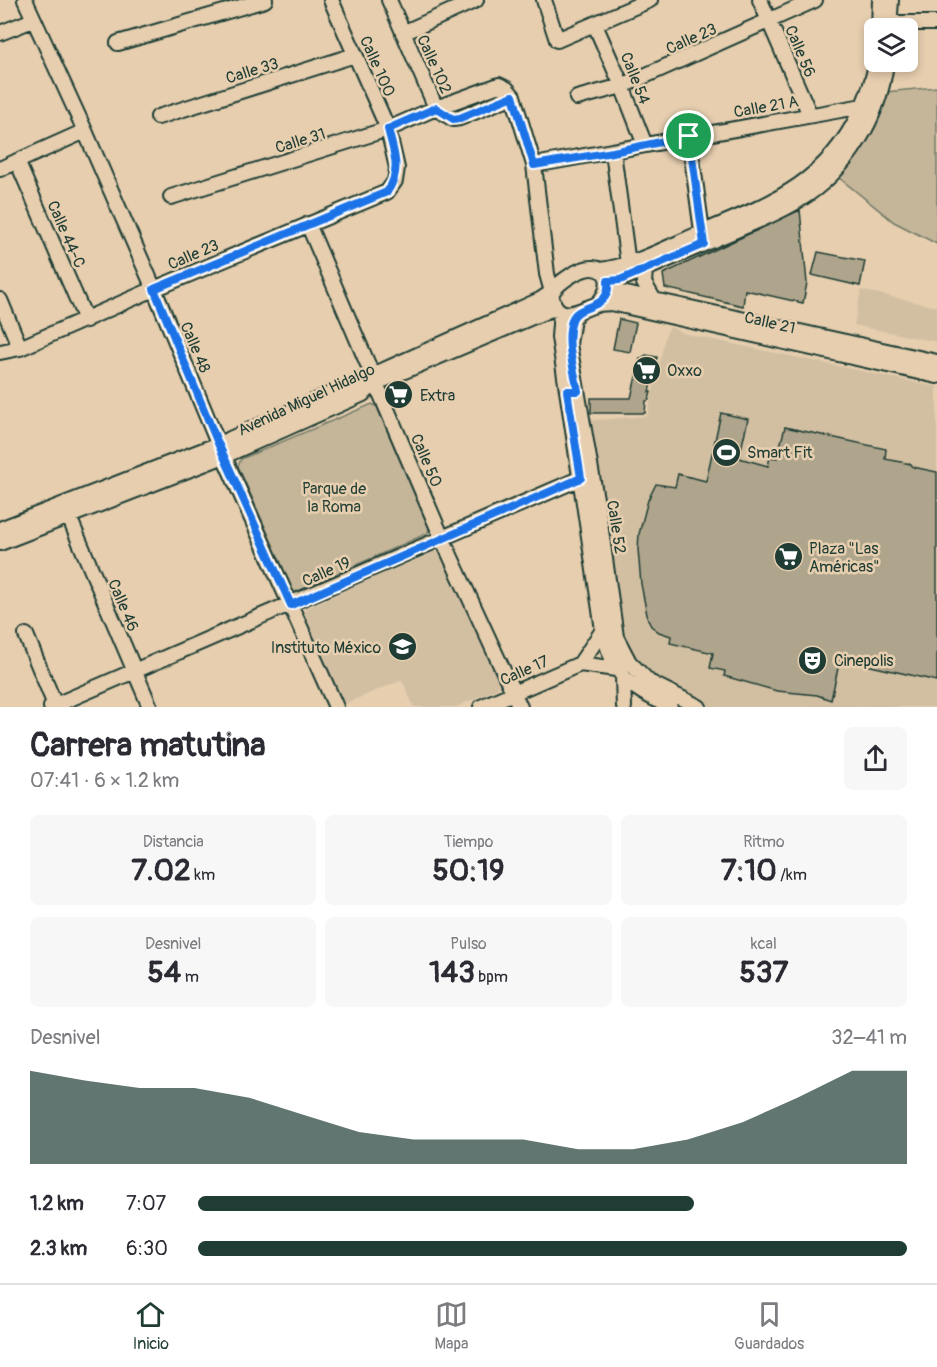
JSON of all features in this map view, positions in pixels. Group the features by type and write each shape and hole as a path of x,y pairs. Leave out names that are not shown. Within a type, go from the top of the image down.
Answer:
{"street":[{"name":"Calle 48","path":"24,0 85,131 221,450 336,707"},
{"path":"118,43 265,0"},
{"name":"Calle 100","path":"331,0 388,129 397,168 395,181"},
{"name":"Calle 102","path":"389,0 436,108"},
{"path":"403,33 476,0"},
{"path":"544,0 557,40 650,0"},
{"name":"Calle 56","path":"760,0 810,115"},
{"name":"Calle 23","path":"577,98 622,86 815,0"},
{"path":"880,0 884,18"},
{"path":"888,18 891,0"},
{"path":"0,33 33,20"},
{"path":"918,24 937,23"},
{"name":"Calle 54","path":"595,25 645,145"},
{"name":"Calle 33","path":"158,117 355,55"},
{"path":"605,281 620,280 645,269 794,190 815,174 831,159 849,133 877,72"},
{"path":"605,281 628,264 798,201 821,185 858,141 872,113 880,72"},
{"name":"Calle 31","path":"171,197 388,129 436,108 499,85 513,96 534,165"},
{"name":"Calle 21 A","path":"534,165 862,106"},
{"path":"0,169 85,131"},
{"path":"689,136 703,238"},
{"path":"613,152 628,264"},
{"name":"Calle 44-C","path":"17,161 86,320"},
{"path":"534,165 552,300 560,311 577,313 603,300 605,281 594,268 587,269 566,280 552,292"},
{"name":"Calle 23","path":"0,352 20,348 154,289 387,192 395,181"},
{"name":"Calle 50","path":"308,224 442,538 520,707"},
{"path":"546,263 552,273 566,280"},
{"path":"645,269 644,283 654,300"},
{"name":"Calle 21","path":"605,281 654,300 885,357 937,376"},
{"name":"Avenida Miguel Hidalgo","path":"0,543 69,517 375,380 544,298 552,292"},
{"path":"0,300 20,348"},
{"name":"Calle 21","path":"596,305 611,303 885,357 937,362"},
{"name":"Avenida Miguel Hidalgo","path":"375,380 551,309 560,311"},
{"name":"Calle 52","path":"560,311 559,337 573,391 602,534 616,638 629,662 649,682 699,707"},
{"name":"Calle 52","path":"577,313 573,319 569,344 581,478 603,630 609,652 620,674"},
{"name":"Avenida Miguel Hidalgo","path":"0,529 221,450"},
{"name":"Calle 19","path":"53,706 581,478"},
{"name":"Calle 46","path":"69,517 150,707"},
{"path":"603,630 580,664 620,674 640,692 670,707"},
{"path":"26,635 53,706"},
{"name":"Calle 17","path":"481,707 580,664"},
{"path":"620,674 624,707"}],"shaded area":[{"path":"861,290 937,307 937,342 854,325"},
{"path":"670,327 686,334 937,387 937,707 709,707 652,681 624,649 584,421 647,416 666,334"},
{"name":"Instituto México","path":"432,550 444,556 500,685 497,689 456,707 414,707 402,680 344,704 305,614 305,609"}],"green space":[{"path":"937,87 937,244 894,222 837,176 885,92"},
{"name":"Parque de la Roma","path":"372,404 377,407 429,528 428,533 296,592 293,590 238,466 241,459"}],"building":[{"path":"800,210 807,283 803,303 745,290 743,306 665,288 663,274"},
{"path":"818,252 865,261 860,286 812,275"},
{"path":"619,319 636,323 630,352 613,349"},
{"path":"646,355 657,357 645,413 591,413 591,398 631,398 640,359"},
{"name":"Plaza \"Las Américas\"","path":"721,413 748,419 739,458 768,466 770,457 777,458 785,427 886,449 885,459 937,472 937,681 840,659 831,700 817,695 777,691 724,676 725,671 710,668 713,653 670,643 671,636 651,626 641,584 638,549 639,534 648,500 656,484 675,487 678,474 706,481"}],"place":[{"name":"Oxxo","path":"646,370"},
{"name":"Extra","path":"399,395"},
{"name":"Smart Fit","path":"726,452"},
{"name":"Plaza \"Las Américas\"","path":"788,557"},
{"name":"Instituto México","path":"402,647"},
{"name":"Cinepolis","path":"813,660"}],"route":[{"path":"513,96 534,165 689,136 704,244 620,280 608,281 608,290 603,300 577,313 573,319 569,344 578,391 567,391 581,478 291,605 217,441 154,289 387,192 395,181 397,168 388,129 436,108 453,119 460,118 513,96"}]}
